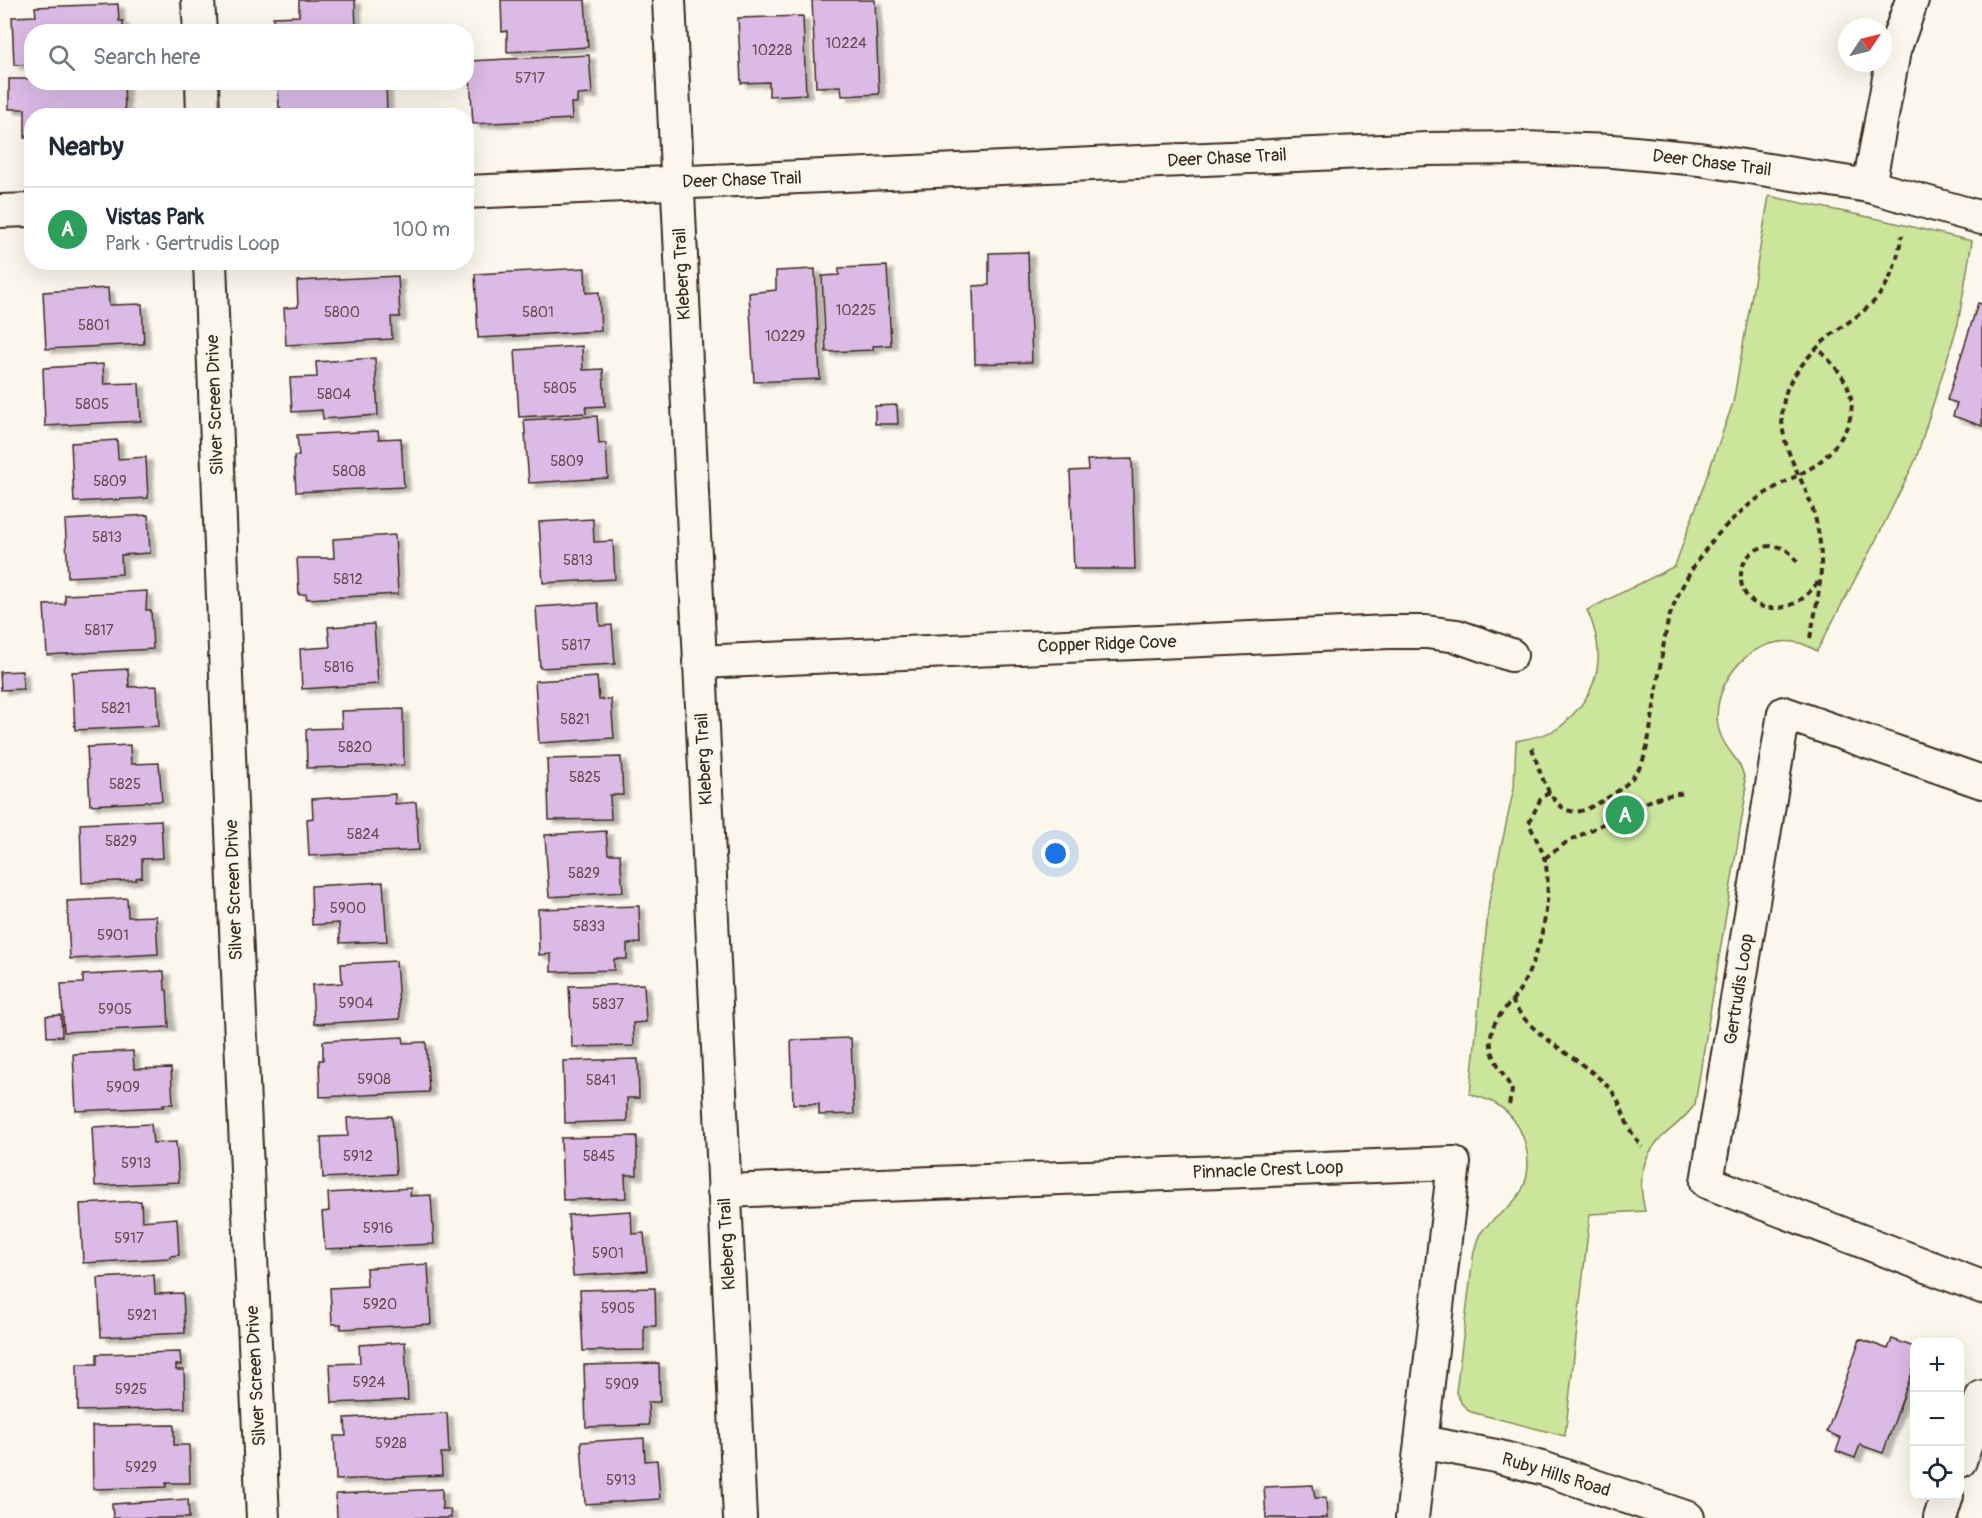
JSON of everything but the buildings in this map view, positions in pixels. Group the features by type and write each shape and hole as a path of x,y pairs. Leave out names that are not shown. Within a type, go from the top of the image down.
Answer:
{"street":[{"path":"198,0 200,24"},
{"name":"Kleberg Trail","path":"669,0 740,1518"},
{"path":"1869,186 1894,51 1912,0"},
{"path":"202,90 203,108"},
{"name":"Deer Chase Trail","path":"474,192 1428,149 1522,148 1613,151 1699,159 1869,186 1982,218"},
{"path":"0,212 24,210"},
{"name":"Silver Screen Drive","path":"210,270 235,920 263,1518"},
{"name":"Copper Ridge Cove","path":"699,662 1389,632 1426,632 1457,636 1511,655"},
{"name":"Gertrudis Loop","path":"1982,782 1784,713 1707,1182 1982,1287"},
{"name":"Pinnacle Crest Loop","path":"724,1191 1454,1163 1413,1518"},
{"path":"1964,1447 1982,1397"},
{"name":"Ruby Hills Road","path":"1421,1442 1496,1456 1545,1469 1688,1518"},
{"path":"1940,1518 1946,1500"}],"path":[{"path":"1810,638 1822,576 1821,551 1815,518 1783,437 1783,408 1787,390 1793,377 1826,339 1878,297 1894,268 1902,235"},
{"path":"1532,748 1549,792 1555,802 1565,810 1575,812 1585,810 1622,789 1638,772 1648,741 1668,621 1683,586 1707,548 1741,512 1761,497 1825,458 1847,430 1851,419 1849,391 1844,380 1818,348"},
{"path":"1797,562 1785,549 1774,546 1763,547 1753,552 1746,560 1741,572 1744,594 1751,602 1761,607 1784,608 1806,597 1822,576"},
{"path":"1509,1105 1512,1091 1496,1060 1491,1046 1491,1036 1500,1014 1517,993 1536,950 1547,907 1548,885 1545,858 1529,823 1540,800 1549,792"},
{"path":"1545,858 1567,842 1638,806 1663,796 1686,793"},
{"path":"1512,1000 1516,1009 1532,1027 1582,1064 1612,1092 1629,1128 1642,1147"}],"green space":[{"path":"1769,196 1972,241 1958,324 1916,459 1817,651 1800,643 1783,642 1766,645 1739,664 1728,678 1721,693 1718,709 1719,732 1742,769 1746,793 1695,1104 1649,1153 1642,1181 1645,1211 1590,1214 1565,1436 1471,1412 1462,1404 1456,1392 1477,1240 1485,1228 1518,1197 1528,1166 1525,1142 1514,1120 1496,1104 1470,1094 1489,902 1514,788 1516,741 1544,734 1560,727 1577,710 1592,686 1596,674 1598,649 1587,610 1675,566 1733,403"}],"place":[{"name":"Vistas Park","path":"1625,815"}]}
